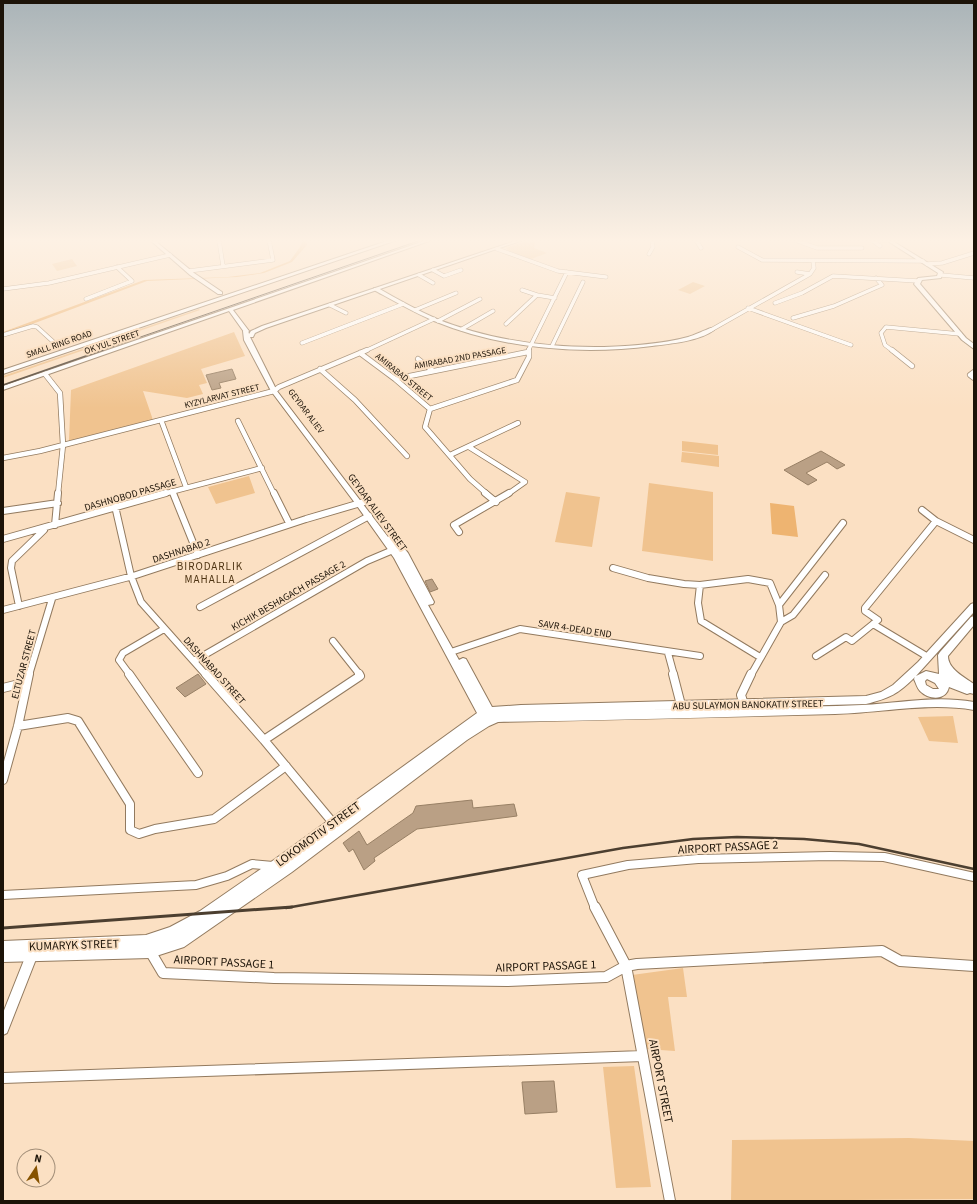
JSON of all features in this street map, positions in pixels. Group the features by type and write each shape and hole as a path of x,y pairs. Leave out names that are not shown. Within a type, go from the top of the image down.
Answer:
{"highway":[{"name":"SMALL RING ROAD","path":"3,366 216,296"},
{"name":"SMALL RING ROAD","path":"3,372 217,296"}],"main road":[{"path":"248,333 350,296"},
{"path":"300,313 330,305 353,296"},
{"path":"926,296 960,334 974,347"},
{"name":"GEYDAR ALIEV","path":"248,333 276,390"},
{"name":"GEYDAR ALIEV STREET","path":"276,390 362,502 399,554 488,715"},
{"name":"GEYDAR ALIEV STREET","path":"362,502 369,516 399,554"},
{"name":"ABU SULAYMON BANOKATIY STREET","path":"488,715 511,717 745,707 859,701 884,696 902,683 924,661 974,606"},
{"path":"916,703 936,694 942,693 944,684 943,658 945,653 974,619"},
{"path":"943,658 950,672 974,690"},
{"path":"924,661 919,682 922,687 928,692 959,704"},
{"path":"902,683 926,675 933,677 944,684 974,694"},
{"name":"ABU SULAYMON BANOKATIY STREET","path":"488,715 521,709 680,705 863,709 916,703 959,704 974,706"},
{"name":"LOKOMOTIV STREET","path":"148,946 164,936 182,928 335,826 463,737 488,715"},
{"name":"LOKOMOTIV STREET","path":"148,946 167,947 191,935 288,868 335,826"},
{"name":"KUMARYK STREET","path":"3,948 33,950 148,946"},
{"name":"KUMARYK STREET","path":"3,955 33,950"}],"street":[{"path":"86,299 93,296"},
{"name":"OK YUL STREET","path":"3,388 267,296"},
{"path":"389,296 436,320 462,329 532,343 595,349 642,346 686,339 711,330 770,296"},
{"path":"415,310 448,296"},
{"path":"506,324 521,308 525,307 536,296"},
{"path":"430,409 517,380 529,357 528,352 532,343 555,298 544,296"},
{"path":"552,346 577,296"},
{"path":"775,303 793,296"},
{"path":"793,318 834,306 856,296"},
{"name":"KYZYLARVAT STREET","path":"3,458 64,445 276,390 320,369 436,320 480,299"},
{"path":"302,343 403,304"},
{"path":"330,305 346,313"},
{"path":"748,308 851,345"},
{"path":"230,309 248,333"},
{"path":"462,329 494,311"},
{"path":"3,335 33,326 37,327 59,347"},
{"path":"912,366 885,345 881,333 886,327 960,334"},
{"name":"AMIRABAD 2ND PASSAGE","path":"395,378 528,352"},
{"name":"AMIRABAD STREET","path":"360,353 395,378 430,409 425,427 470,479 496,502"},
{"path":"418,359 433,371"},
{"path":"320,369 355,400 407,456"},
{"path":"974,372 970,375 974,378"},
{"path":"45,374 60,393 64,445 55,525"},
{"path":"161,420 186,487"},
{"path":"238,422 289,523"},
{"path":"450,455 518,423"},
{"path":"459,532 454,525 496,502 524,484 525,481 469,447"},
{"name":"DASHNOBOD PASSAGE","path":"3,539 46,528 114,506 172,490 262,468"},
{"path":"172,490 198,555"},
{"name":"DASHNABAD 2","path":"3,610 52,599 131,576 198,555 289,523 362,502"},
{"path":"3,511 58,503"},
{"name":"DASHNABAD STREET","path":"114,506 131,576 141,602 264,740 335,826"},
{"path":"922,510 936,521 974,540"},
{"path":"200,607 369,516"},
{"path":"816,656 846,637 852,641 878,620 865,611 865,608 936,521"},
{"path":"779,605 843,523"},
{"path":"19,606 11,568 12,561 46,528"},
{"name":"KICHIK BESHAGACH PASSAGE 2","path":"194,661 367,561 399,554"},
{"path":"613,568 648,578 684,584 700,585 748,579 770,583 779,605 782,622"},
{"path":"745,707 741,695 760,657 782,622 793,615 825,575"},
{"path":"700,585 698,603 701,621 760,657"},
{"name":"ELTUZAR STREET","path":"3,780 18,726 27,682 52,599"},
{"path":"873,624 924,661"},
{"path":"164,629 123,653 120,660 198,773"},
{"name":"SAVR 4-DEAD END","path":"453,651 520,629 700,656"},
{"path":"264,740 360,676 333,641"},
{"path":"668,652 680,705"},
{"path":"3,688 27,682"},
{"path":"18,726 68,718 78,721 130,804 130,830 139,834 155,829 214,819 286,766"},
{"name":"АIRPORT PASSAGE 2","path":"626,966 590,898 582,875 628,865 690,860 830,856 884,857 974,877"},
{"path":"3,895 196,885 227,876 252,864 275,866"},
{"name":"АIRPORT PASSAGE 1","path":"148,946 163,972 274,978 507,981 606,977 626,966 882,952 900,961 974,966"},
{"path":"3,1028 33,950"},
{"name":"АIRPORT STREET","path":"626,966 670,1201"},
{"path":"3,1078 643,1056"}],"shaded area":[{"path":"100,296 107,296 3,335 3,332"},
{"path":"199,309 200,310 3,378 3,376"},
{"path":"234,332 245,356 201,369 207,383 199,385 203,394 187,398 143,391 153,420 69,441 71,390"},
{"path":"682,441 718,445 718,455 682,451"},
{"path":"682,452 719,456 719,467 681,462"},
{"path":"249,476 255,493 216,504 208,487"},
{"path":"649,483 713,492 713,561 642,551"},
{"path":"566,492 600,497 592,547 555,542"},
{"path":"770,503 794,506 798,537 772,534"},
{"path":"953,716 958,743 929,741 918,717"},
{"path":"683,968 687,997 668,997 675,1051 646,1049 632,975"},
{"path":"634,1066 651,1187 616,1188 603,1067"},
{"path":"909,1138 974,1141 974,1199 731,1201 732,1140"}],"building":[{"path":"232,369 236,379 219,383 221,388 212,390 206,375"},
{"path":"821,451 845,465 837,469 827,462 806,473 817,480 808,485 784,470"},
{"path":"432,579 438,589 430,592 425,581"},
{"path":"198,674 206,684 185,697 176,688"},
{"path":"472,800 473,808 514,804 517,816 417,829 374,858 375,861 364,870 353,849 349,852 343,843 359,831 367,845 413,813 416,806"},
{"path":"554,1081 557,1112 525,1114 522,1082"}],"railway":[{"path":"100,351 259,296"},
{"path":"3,385 103,350"},
{"path":"291,907 623,848 693,839 737,837 804,839 859,844 974,869"},
{"path":"3,928 291,907"},
{"path":"286,908 291,907"}],"district":[{"name":"BIRODARLIK MAHALLA","path":"210,572"}]}
